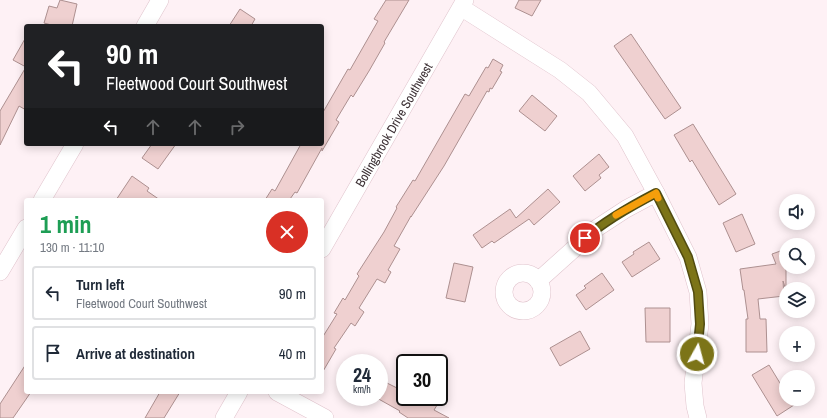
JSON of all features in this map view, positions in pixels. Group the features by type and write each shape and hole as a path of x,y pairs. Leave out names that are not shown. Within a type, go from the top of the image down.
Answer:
{"street":[{"path":"146,24 160,0"},
{"path":"464,4 560,70 589,93 625,136 688,257 698,292 700,324 693,383 695,406 698,418"},
{"name":"Bollingbrook Drive Southwest","path":"324,246 464,4"},
{"path":"43,198 74,146"},
{"path":"538,281 597,228 626,209 656,193"},
{"path":"0,272 24,231"},
{"path":"224,418 238,394"},
{"path":"281,394 325,418"}],"building":[{"path":"60,0 77,4 72,24 44,23 49,6 57,8"},
{"path":"386,0 409,0 369,71 353,97 351,95 336,120 339,122 322,151 322,148 297,193 295,192 291,198 266,198 272,189 275,191 300,146 324,146 324,111 348,69 350,70 378,21 374,19"},
{"path":"519,0 541,0 532,16 515,8"},
{"path":"240,9 255,19 252,24 230,24"},
{"path":"631,34 681,108 665,119 614,46"},
{"path":"24,41 24,66 13,60"},
{"path":"493,59 503,65 500,71 502,72 492,89 490,88 489,92 487,91 444,166 411,216 394,246 400,249 388,270 391,272 385,283 377,279 359,308 364,312 355,326 351,323 334,348 336,349 324,370 324,335 337,314 334,313 343,298 345,300 359,276 357,274 384,232 397,208 396,207 413,180 415,181 465,94 469,96 486,67 488,68"},
{"path":"24,70 24,109 19,106 0,145 0,111"},
{"path":"532,95 557,116 545,131 519,111"},
{"path":"693,124 736,194 719,205 692,160 690,162 674,135"},
{"path":"151,146 175,146 158,169 142,158"},
{"path":"599,154 609,167 599,175 601,178 585,191 573,176"},
{"path":"132,176 149,188 147,191 157,198 117,198"},
{"path":"548,189 560,202 534,225 529,219 494,243 492,241 482,248 473,235 510,209 516,218"},
{"path":"742,214 755,244 736,252 723,223"},
{"path":"649,242 660,259 632,277 622,262 634,254 633,252"},
{"path":"779,252 779,274 786,274 786,282 779,282 779,297 758,299 760,319 766,319 767,352 746,352 746,319 748,319 740,269 776,264 772,254"},
{"path":"454,263 473,267 465,302 446,298"},
{"path":"602,273 614,290 586,310 576,295 586,288 584,286"},
{"path":"645,308 670,308 670,342 646,342"},
{"path":"580,331 590,349 560,366 550,348"},
{"path":"769,365 779,381 779,406 792,406 777,416 752,375"},
{"path":"24,367 24,394 30,394 13,418 0,418 0,404"},
{"path":"388,384 396,388 396,406 436,406 434,410 449,418 408,418 399,412 400,411 388,404"},
{"path":"159,394 179,394 164,418 145,418"}],"slow traffic":[{"path":"616,215 656,193 658,198"}],"route":[{"path":"585,238 597,228 626,209 656,193 688,257 698,292 700,324 697,354"}]}
